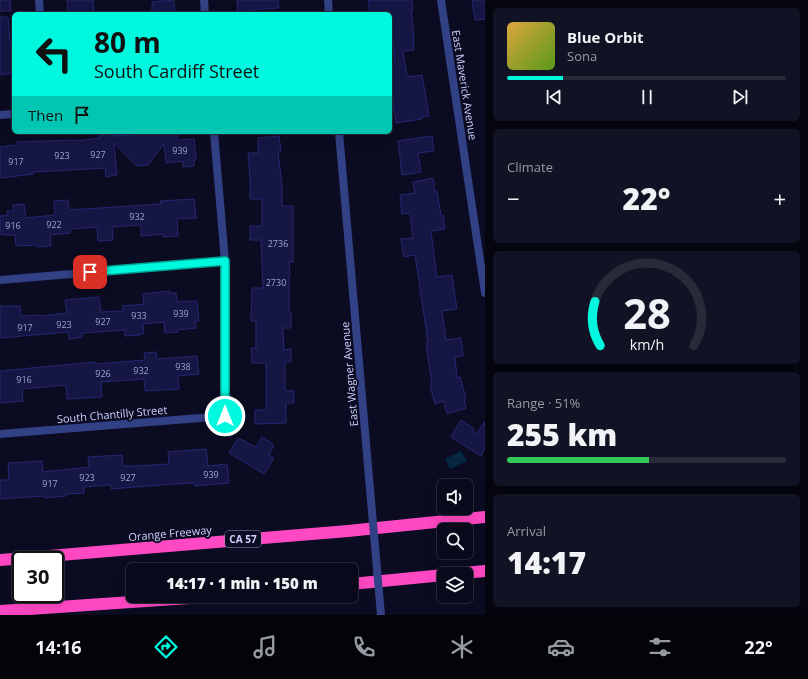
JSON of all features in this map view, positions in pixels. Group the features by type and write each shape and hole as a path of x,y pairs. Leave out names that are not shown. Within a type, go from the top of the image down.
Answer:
{"highway":[{"name":"Orange Freeway","path":"0,560 332,532 485,517"},
{"path":"473,572 485,571"},
{"path":"358,583 437,576"},
{"path":"0,611 126,602"}],"street":[{"path":"39,0 40,12"},
{"path":"204,0 205,12"},
{"path":"328,0 329,12"},
{"name":"East Maverick Avenue","path":"441,0 485,293"},
{"path":"0,115 12,114"},
{"path":"0,280 225,261 214,134"},
{"name":"East Wagner Avenue","path":"339,134 381,615"},
{"name":"South Chantilly Street","path":"0,434 225,416 225,261"}],"water":[{"path":"461,451 467,461 450,469 445,459"}],"building":[{"path":"0,0 10,0 11,11 0,11"},
{"path":"67,0 93,0 94,12 68,12"},
{"path":"173,0 175,12 152,12 152,2"},
{"path":"237,0 278,0 279,8 238,12"},
{"path":"412,0 413,10 411,10 414,50 403,51 407,77 422,75 429,116 421,117 422,119 396,123 392,95 392,62 395,61 392,41 392,12 370,12 368,1"},
{"path":"472,0 485,0 485,19 475,20"},
{"path":"0,17 8,17 10,42 12,41 12,73 0,75"},
{"path":"113,134 113,136 177,134 178,140 194,139 196,160 194,160 194,166 183,167 183,161 166,163 164,144 148,165 137,166 114,143 117,175 106,177 105,168 33,172 34,174 0,178 0,147 17,145 17,142 76,141 100,138 100,135"},
{"path":"279,136 281,151 278,151 282,185 282,206 293,206 293,262 289,262 289,312 291,312 291,328 283,328 284,350 291,349 291,362 285,362 285,389 286,391 294,391 294,403 286,403 286,423 255,424 255,410 266,410 266,363 252,363 251,348 256,348 256,321 251,321 252,288 263,288 261,240 250,240 250,226 262,226 262,199 250,199 248,153 258,153 258,138"},
{"path":"432,136 434,151 418,153 421,172 402,175 398,141"},
{"path":"433,178 435,191 437,191 441,216 443,215 445,229 431,231 437,277 452,275 457,309 442,311 446,340 461,338 463,356 455,357 457,378 460,377 466,398 464,398 466,408 447,414 444,401 435,404 430,386 432,385 426,343 428,342 415,255 404,257 401,239 413,238 410,213 402,214 400,195 415,193 413,182"},
{"path":"194,199 196,218 177,219 178,236 163,237 163,234 141,236 141,225 112,227 113,240 98,241 97,227 70,229 70,233 50,235 51,246 37,247 37,245 16,246 15,235 0,234 0,216 8,215 7,211 13,211 13,205 24,204 26,218 55,215 54,201 68,200 69,210 161,204 160,201"},
{"path":"169,291 169,293 176,293 177,302 197,301 199,321 195,321 196,328 165,333 164,322 143,324 144,333 139,335 125,336 125,330 82,333 82,337 69,339 68,332 0,338 0,306 20,306 21,316 41,316 67,313 65,300 99,297 101,312 123,311 122,306 144,304 143,294"},
{"path":"156,352 157,359 197,356 199,374 178,376 179,389 145,391 144,379 101,382 102,397 67,399 66,385 22,389 23,401 0,403 0,371 95,362 95,364 145,360 144,353"},
{"path":"461,420 473,428 475,436 485,421 485,448 481,456 451,437"},
{"path":"262,437 274,445 269,455 274,458 264,474 229,453 238,438 256,447"},
{"path":"206,449 208,466 227,464 229,483 195,486 194,483 173,484 111,489 111,485 84,487 84,493 66,494 66,496 0,499 0,480 9,480 8,463 42,461 43,472 89,467 88,457 122,455 123,466 169,464 168,452"}],"route":[{"path":"90,272 225,261 225,416"}]}
